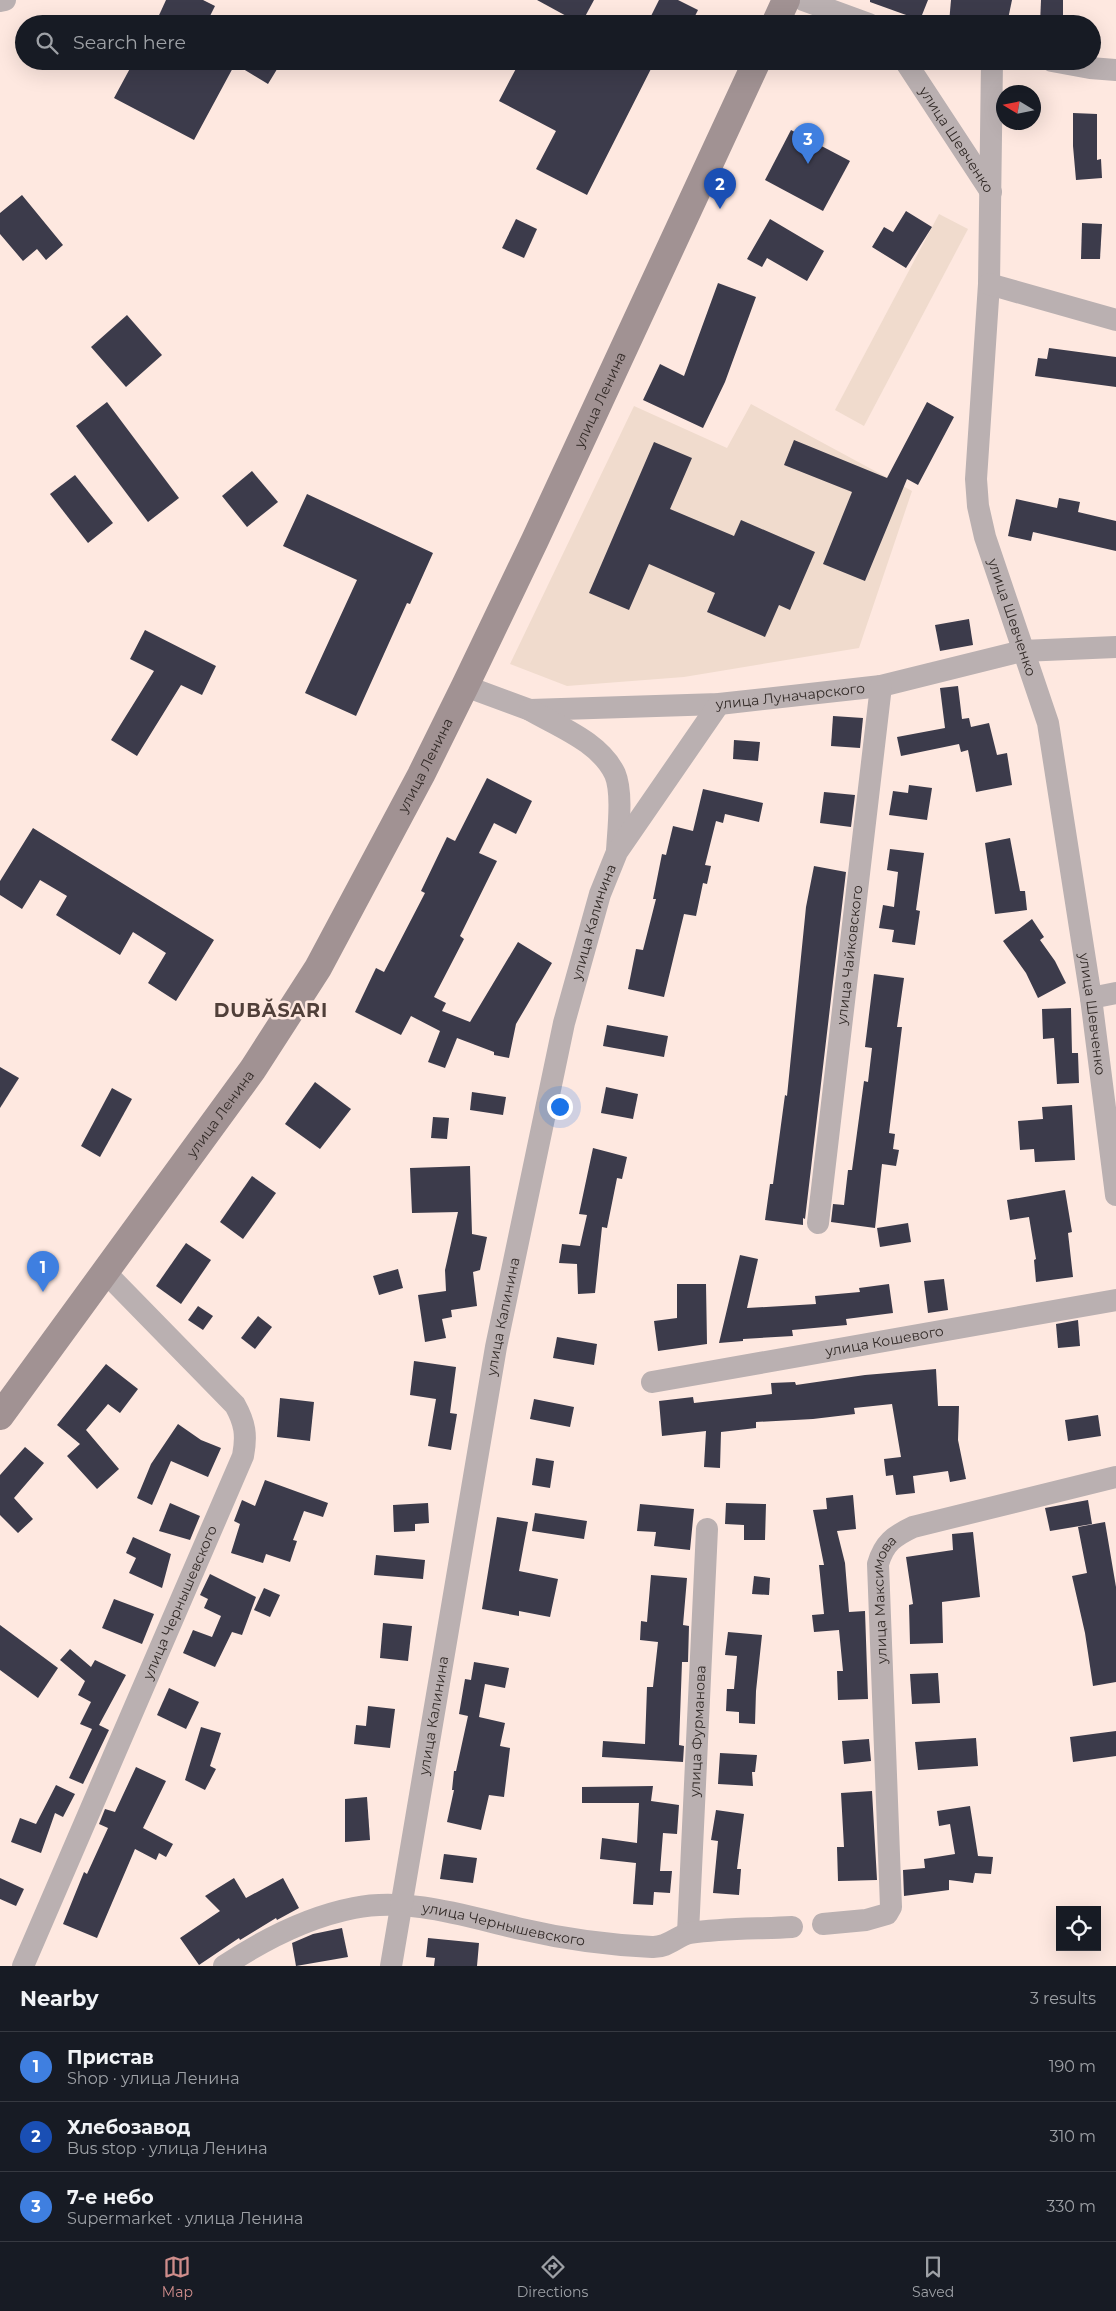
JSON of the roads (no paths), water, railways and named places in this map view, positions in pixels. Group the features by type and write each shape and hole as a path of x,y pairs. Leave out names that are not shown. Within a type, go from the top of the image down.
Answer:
{"street":[{"path":"0,1 5,0"},
{"path":"779,15 786,0"},
{"path":"804,0 845,15"},
{"path":"1101,69 1116,70"},
{"name":"улица Ленина","path":"0,1416 253,1069 318,968 421,775 465,686 753,70"},
{"name":"улица Шевченко","path":"911,70 991,192 989,284 976,479 978,506 985,536 1022,651 1048,723 1090,998 1116,1195"},
{"path":"991,192 992,70"},
{"path":"989,284 1116,320"},
{"name":"улица Луначарского","path":"465,686 530,710 720,704 881,686 1022,651 1116,647"},
{"name":"улица Чайковского","path":"818,1223 881,686"},
{"name":"улица Калинина","path":"391,1966 496,1346 564,1023 600,894 617,852 720,704"},
{"path":"530,710 596,748 616,775 620,808 617,852"},
{"path":"1090,998 1116,993"},
{"name":"улица Чернышевского","path":"23,1966 243,1456 246,1440 246,1429 234,1405 106,1273"},
{"name":"улица Кошевого","path":"652,1382 1116,1300"},
{"name":"улица Максимова","path":"822,1924 866,1920 887,1914 891,1907 878,1564 882,1549 897,1535 913,1527 1116,1477"},
{"name":"улица Фурманова","path":"688,1933 707,1529"},
{"name":"улица Чернышевского","path":"224,1966 258,1944 295,1927 354,1908 401,1906 446,1911 579,1941 655,1947 673,1942 688,1933 792,1927"}],"place":[{"name":"7-е небо","path":"808,164"},
{"name":"Хлебозавод","path":"720,209"},
{"name":"Пристав","path":"43,1292"}],"district":[{"name":"DUBĂSARI","path":"271,1010"}]}
